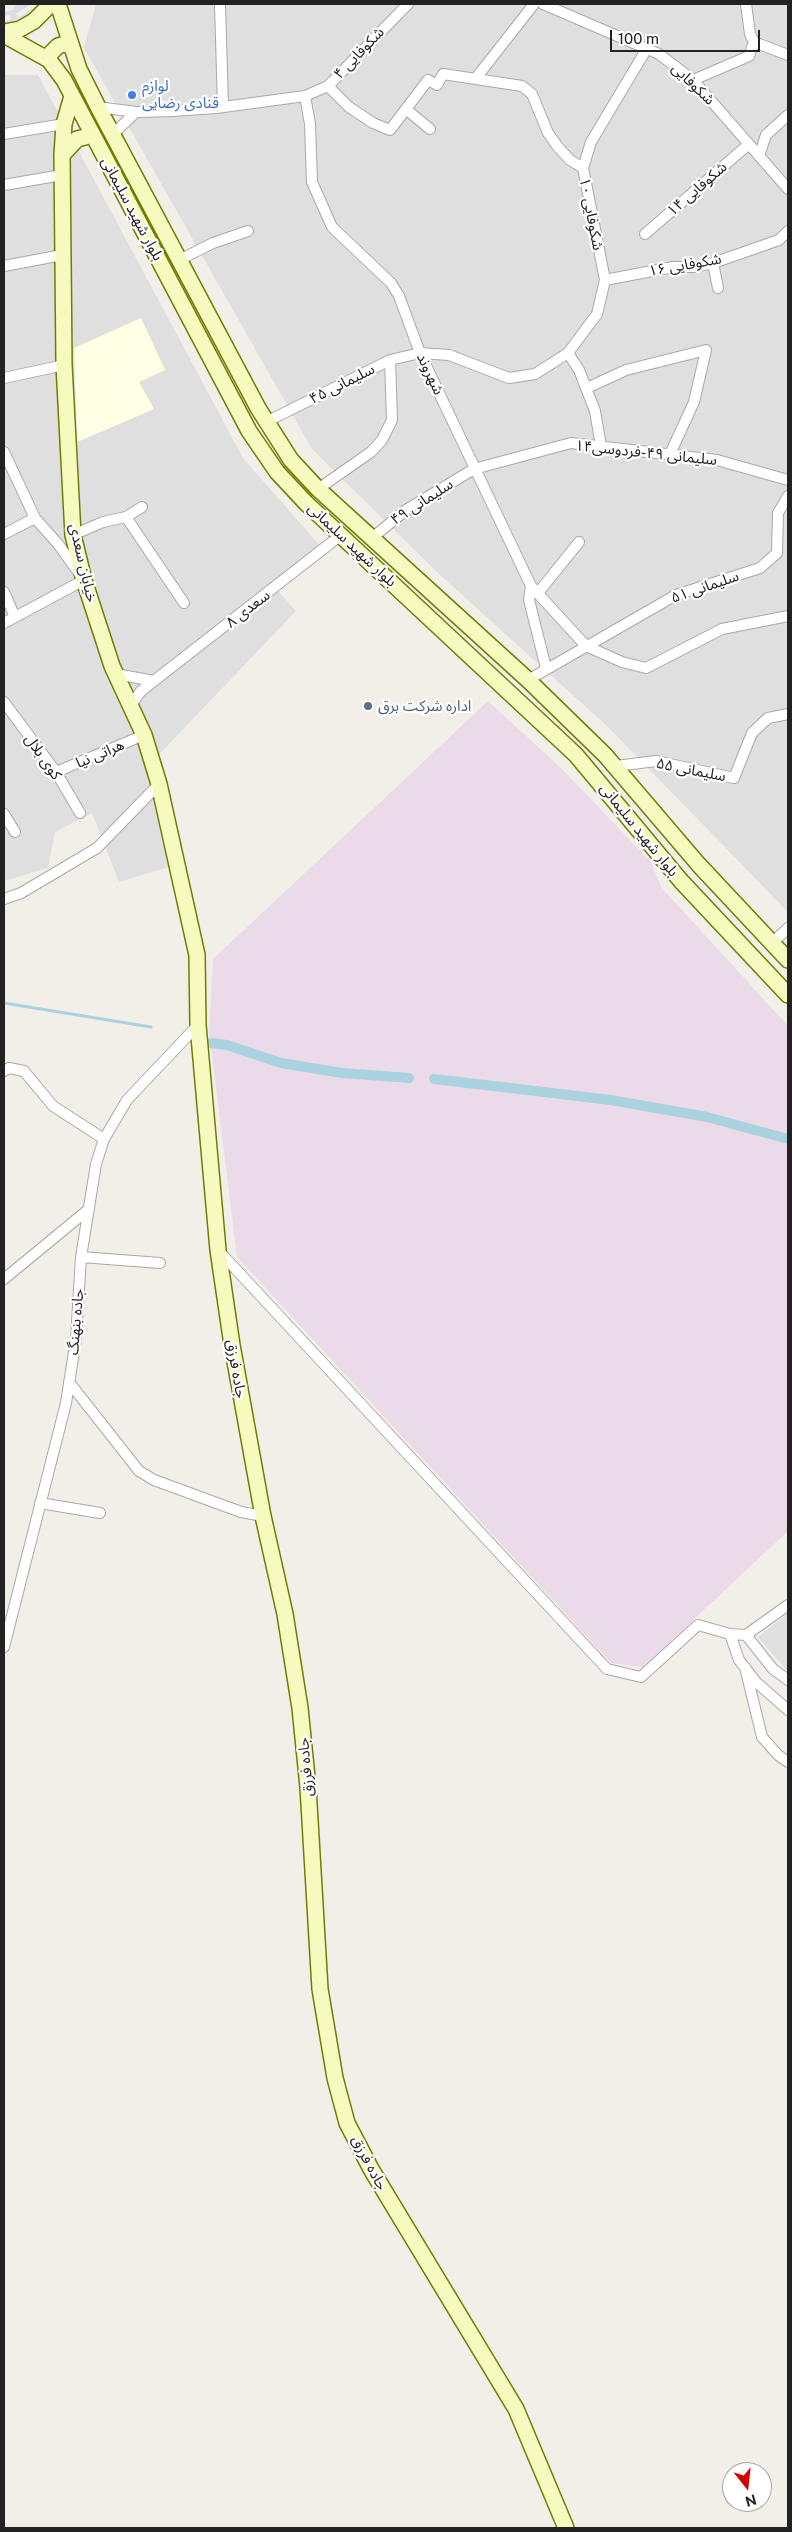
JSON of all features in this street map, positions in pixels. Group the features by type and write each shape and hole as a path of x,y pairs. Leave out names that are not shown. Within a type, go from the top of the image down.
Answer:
{"main road":[{"path":"4,34 20,29 34,21 51,4"},
{"name":"بلوار شهید سلیمانی","path":"58,4 79,69 112,135 266,422 291,460 318,489 528,680 616,766 698,865 788,960"},
{"name":"بلوار شهید سلیمانی","path":"4,34 49,60 64,80 257,445 287,483 576,755 680,881 788,995"},
{"path":"49,60 54,49 58,46 64,44 71,46"},
{"name":"خیابان سعدی","path":"72,96 64,124 62,155 62,255 64,365 74,535 84,580 116,674 144,735 159,784 197,955"},
{"path":"62,155 77,139 92,135"},
{"path":"405,595 419,580"},
{"name":"جاده فرزق","path":"197,955 198,1025 218,1250 232,1345 263,1516 285,1614 300,1708 308,1787 320,1989 335,2078 347,2123 400,2219 516,2409 566,2528"}],"street":[{"path":"219,107 220,4"},
{"name":"شکوفایی ۴","path":"98,107 136,112 219,107 305,96 328,86 408,4"},
{"path":"476,78 534,4"},
{"path":"746,4 750,34 754,42 788,54"},
{"name":"شکوفایی","path":"547,5 646,50 659,54 693,80 788,189"},
{"path":"693,80 749,56 754,42"},
{"name":"شکوفایی ۱۰","path":"568,354 597,314 605,280 583,168 591,142 646,50"},
{"path":"328,86 349,107 373,123 390,130 428,80 437,85 443,74 476,78 528,89 535,99 548,133 570,160 583,168"},
{"name":"شهروند","path":"305,96 310,132 312,182 332,227 390,283 402,302 420,353 474,469 534,590 586,646"},
{"path":"407,110 430,129"},
{"path":"112,135 136,112"},
{"path":"759,156 766,135 788,115"},
{"path":"4,134 64,124"},
{"name":"شکوفایی ۱۴","path":"645,234 749,144"},
{"path":"4,185 62,176"},
{"path":"180,260 213,243 248,231"},
{"name":"شکوفایی ۱۶","path":"605,280 673,267 695,267 712,263 779,240 788,231"},
{"path":"4,266 62,255"},
{"path":"712,263 718,288"},
{"path":"587,388 626,370 706,350 694,402 670,454"},
{"name":"سلیمانی ۴۵","path":"266,422 390,360 420,353 449,355 509,378 535,374 568,354"},
{"path":"568,354 579,370 587,388 595,411 601,446"},
{"path":"318,489 371,452 382,440 392,420 390,360"},
{"path":"4,378 64,365"},
{"name":"سلیمانی ۴۹-فردوسی۱۴","path":"474,469 571,443 718,460 788,480"},
{"path":"4,452 35,518 58,544 84,580 4,623"},
{"name":"سلیمانی ۴۹","path":"372,538 406,510 474,469"},
{"name":"سلیمانی ۵۱","path":"528,680 676,594 760,568 777,553 778,514 788,496"},
{"path":"74,535 104,522 126,517 142,507"},
{"path":"126,517 184,603"},
{"path":"4,534 35,518"},
{"name":"سعدی ۸","path":"131,705 141,691 154,680 341,535"},
{"path":"546,668 529,600 534,590 579,542"},
{"path":"4,592 15,617"},
{"path":"586,646 622,662 646,668 722,629 788,616"},
{"path":"116,674 154,680"},
{"name":"کوی بلال","path":"4,702 56,772 80,813"},
{"name":"سلیمانی ۵۵","path":"616,766 656,762 734,778 752,733 768,718 788,714"},
{"name":"هراتی نیا","path":"56,772 144,735"},
{"path":"4,899 21,893 97,848 159,784"},
{"path":"4,814 15,832"},
{"path":"772,943 788,928"},
{"name":"جاده بنهنگ","path":"4,1647 66,1403 76,1339 81,1257 96,1164 104,1139 127,1100 198,1025"},
{"path":"4,1071 9,1068 24,1071 53,1106 104,1139"},
{"path":"4,1279 89,1209"},
{"path":"218,1250 607,1669 641,1677 698,1625 730,1634 746,1635 788,1605"},
{"path":"81,1257 160,1263"},
{"path":"69,1382 139,1471 154,1480 232,1509 263,1516"},
{"path":"40,1503 100,1513"},
{"path":"730,1634 739,1660 745,1668 756,1682 788,1710"},
{"path":"746,1635 774,1669 788,1680"},
{"path":"745,1668 762,1737 778,1756 788,1762"}],"shaded area":[{"path":"15,4 31,4 16,14 18,18 40,4 25,17 4,23 4,21 11,20 10,15 4,16 4,12 13,10"},
{"path":"96,4 788,4 788,912 607,726 440,575 312,449 84,48"},
{"path":"4,75 38,75 243,458 321,547 272,584 296,611 146,768 168,867 119,882 92,813 55,832 48,868 4,881"},
{"path":"141,318 165,370 139,382 154,409 77,442 74,348"},
{"path":"488,701 562,769 651,862 661,887 788,1026 788,1531 643,1667 611,1663 237,1257 209,1031 213,959"},
{"path":"788,1613 788,1672 758,1637"}],"waterway":[{"path":"4,1003 151,1027"},
{"path":"211,1043 227,1045 281,1063 342,1073 409,1078"},
{"path":"434,1079 611,1100 707,1117 788,1139"}],"place":[{"name":"لوازم قنادی رضایی","path":"132,95"},
{"name":"اداره شرکت برق","path":"368,706"}]}
